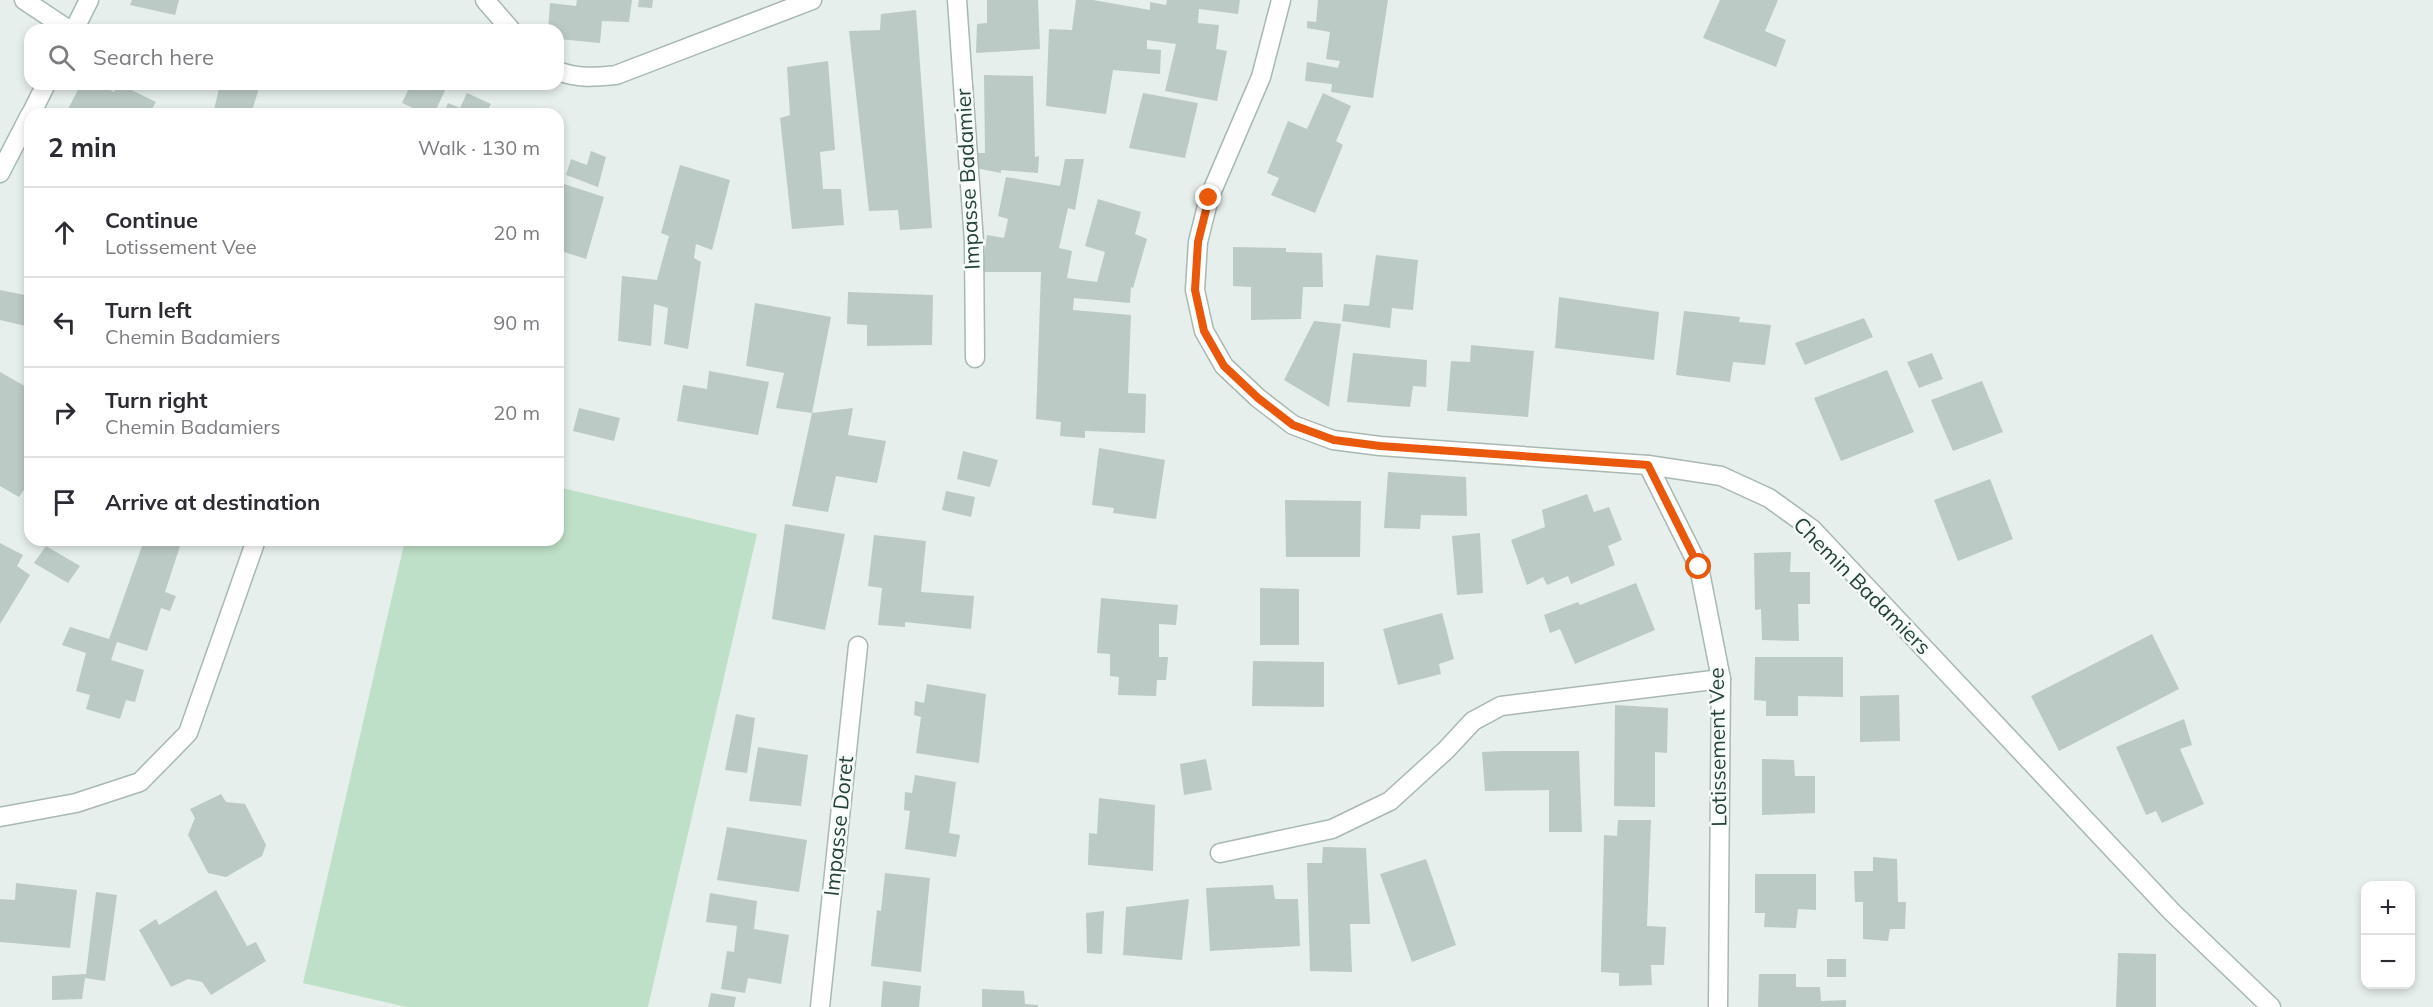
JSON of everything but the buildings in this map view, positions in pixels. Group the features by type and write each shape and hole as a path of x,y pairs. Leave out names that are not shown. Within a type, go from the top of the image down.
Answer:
{"street":[{"path":"24,0 60,24"},
{"path":"77,24 89,0"},
{"path":"485,0 506,24"},
{"path":"564,73 590,78 616,75 812,0"},
{"name":"Impasse Badamier","path":"957,0 974,242 975,358"},
{"name":"Chemin Badamiers","path":"1281,0 1261,77 1209,198 1198,242 1195,290 1204,331 1224,366 1258,398 1293,425 1334,440 1380,446 1648,465 1721,476 1769,498 1812,529 2172,912 2271,1007"},
{"path":"34,108 43,90"},
{"path":"0,173 24,127"},
{"name":"Lotissement Vee","path":"1648,465 1699,567 1721,679 1718,1007"},
{"path":"0,817 76,803 140,782 188,733 254,546"},
{"name":"Impasse Doret","path":"820,1007 858,646"},
{"path":"1220,853 1332,829 1390,801 1446,750 1473,721 1501,706 1721,679"}],"green space":[{"path":"564,488 757,534 648,1007 406,1007 303,983 404,546 564,546"}],"route":[{"path":"1209,198 1198,242 1195,290 1204,331 1224,366 1258,398 1293,425 1334,440 1380,446 1648,465 1699,567"}]}
